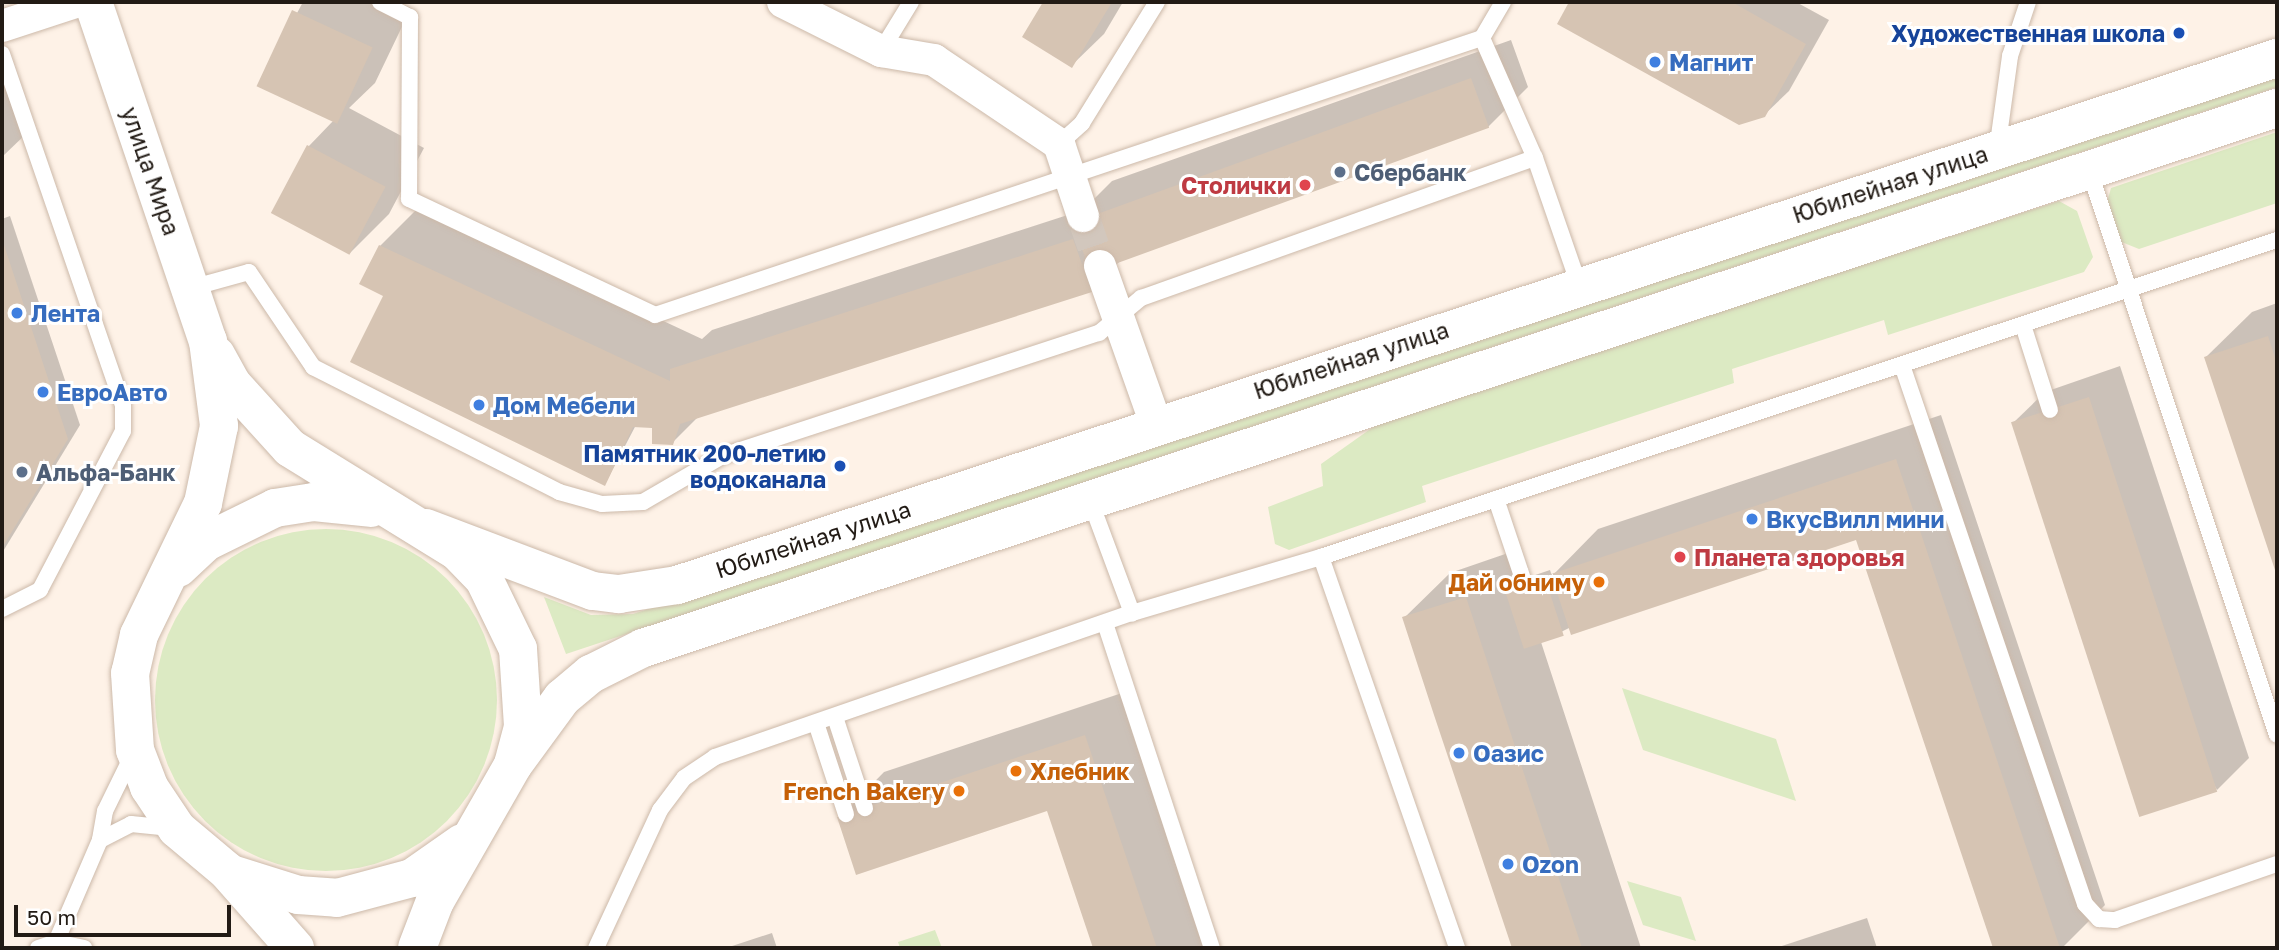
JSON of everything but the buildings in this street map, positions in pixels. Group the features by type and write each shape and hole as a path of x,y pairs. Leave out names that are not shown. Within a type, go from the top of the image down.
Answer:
{"main road":[{"name":"улица Мира","path":"93,2 208,341 219,426 214,471 155,600 130,673 135,750 149,787 177,830 227,871 295,948"},
{"name":"Юбилейная улица","path":"426,528 562,584 619,594 648,592 2277,58"},
{"name":"Юбилейная улица","path":"513,765 545,715 618,658 1089,498 2277,108"},
{"name":"улица Мира","path":"208,341 232,384 272,431 332,479 390,512 426,528 484,579 518,649 523,727 513,765 497,800 435,901 417,948"},
{"name":"улица Мира","path":"155,600 206,542 263,513 314,502 390,512"},
{"name":"улица Мира","path":"227,871 298,895 376,892 445,858 497,800"}],"street":[{"path":"2,26 76,2"},
{"path":"783,2 881,51 934,60 1059,144 1083,216"},
{"path":"1101,266 1156,424"}],"lane":[{"path":"380,2 410,17 409,199 655,315 1482,38 1503,2"},
{"path":"881,51 911,2"},
{"path":"1059,144 1083,123 1157,2"},
{"path":"1997,150 2010,56 2028,2"},
{"path":"1482,38 1535,158 1578,285"},
{"path":"2,54 123,406 123,431 40,590 2,609"},
{"path":"191,288 250,272 313,368 559,492 603,505 643,502 722,456 1099,333 1141,298 1535,158"},
{"path":"2089,170 2277,735"},
{"path":"596,948 660,810 684,778 715,757 1132,614 1321,557 2277,240"},
{"path":"2023,325 2050,410"},
{"path":"1902,365 2085,904 2099,919 2115,920 2277,864"},
{"path":"1089,498 1132,614"},
{"path":"1496,499 1524,582"},
{"path":"1321,557 1457,948"},
{"path":"1105,623 1212,948"},
{"path":"835,716 865,808"},
{"path":"816,723 846,814"},
{"path":"56,942 100,840 104,811 135,750"},
{"path":"100,840 131,824 177,830"},
{"path":"38,948 56,942 85,948"}],"green space":[{"path":"2277,73 2277,87 566,654 544,597 591,615 633,614"},
{"path":"2277,132 2277,203 2139,249 2119,241 2106,206 2111,188"},
{"path":"2059,201 2077,211 2093,257 2084,272 1888,335 1884,320 1732,369 1734,383 1422,486 1426,502 1289,550 1275,544 1268,507 1323,486 1321,464 1383,420"},
{"path":"326,529 359,532 392,542 421,558 447,579 468,605 484,634 494,667 497,700 494,733 484,766 468,795 447,821 421,842 392,858 359,868 326,871 293,868 260,858 231,842 205,821 184,795 168,766 158,733 155,700 158,667 168,634 184,605 205,579 231,558 260,542 293,532"},
{"path":"1622,688 1776,739 1796,801 1643,750"},
{"path":"1627,881 1681,897 1696,941 1643,925"},
{"path":"935,930 942,948 900,948 898,942"}],"tunnel":[{"path":"1083,216 1100,266"}],"place":[{"name":"Художественная школа","path":"2179,33"},
{"name":"Магнит","path":"1655,62"},
{"name":"Сбербанк","path":"1340,172"},
{"name":"Столички","path":"1305,185"},
{"name":"Лента","path":"17,313"},
{"name":"ЕвроАвто","path":"43,392"},
{"name":"Дом Мебели","path":"479,405"},
{"name":"Памятник 200-летию водоканала","path":"840,466"},
{"name":"Альфа-Банк","path":"22,472"},
{"name":"ВкусВилл мини","path":"1752,519"},
{"name":"Планета здоровья","path":"1680,557"},
{"name":"Дай обниму","path":"1599,582"},
{"name":"Оазис","path":"1459,753"},
{"name":"Хлебник","path":"1016,771"},
{"name":"French Bakery","path":"959,791"},
{"name":"Ozon","path":"1508,864"}]}
